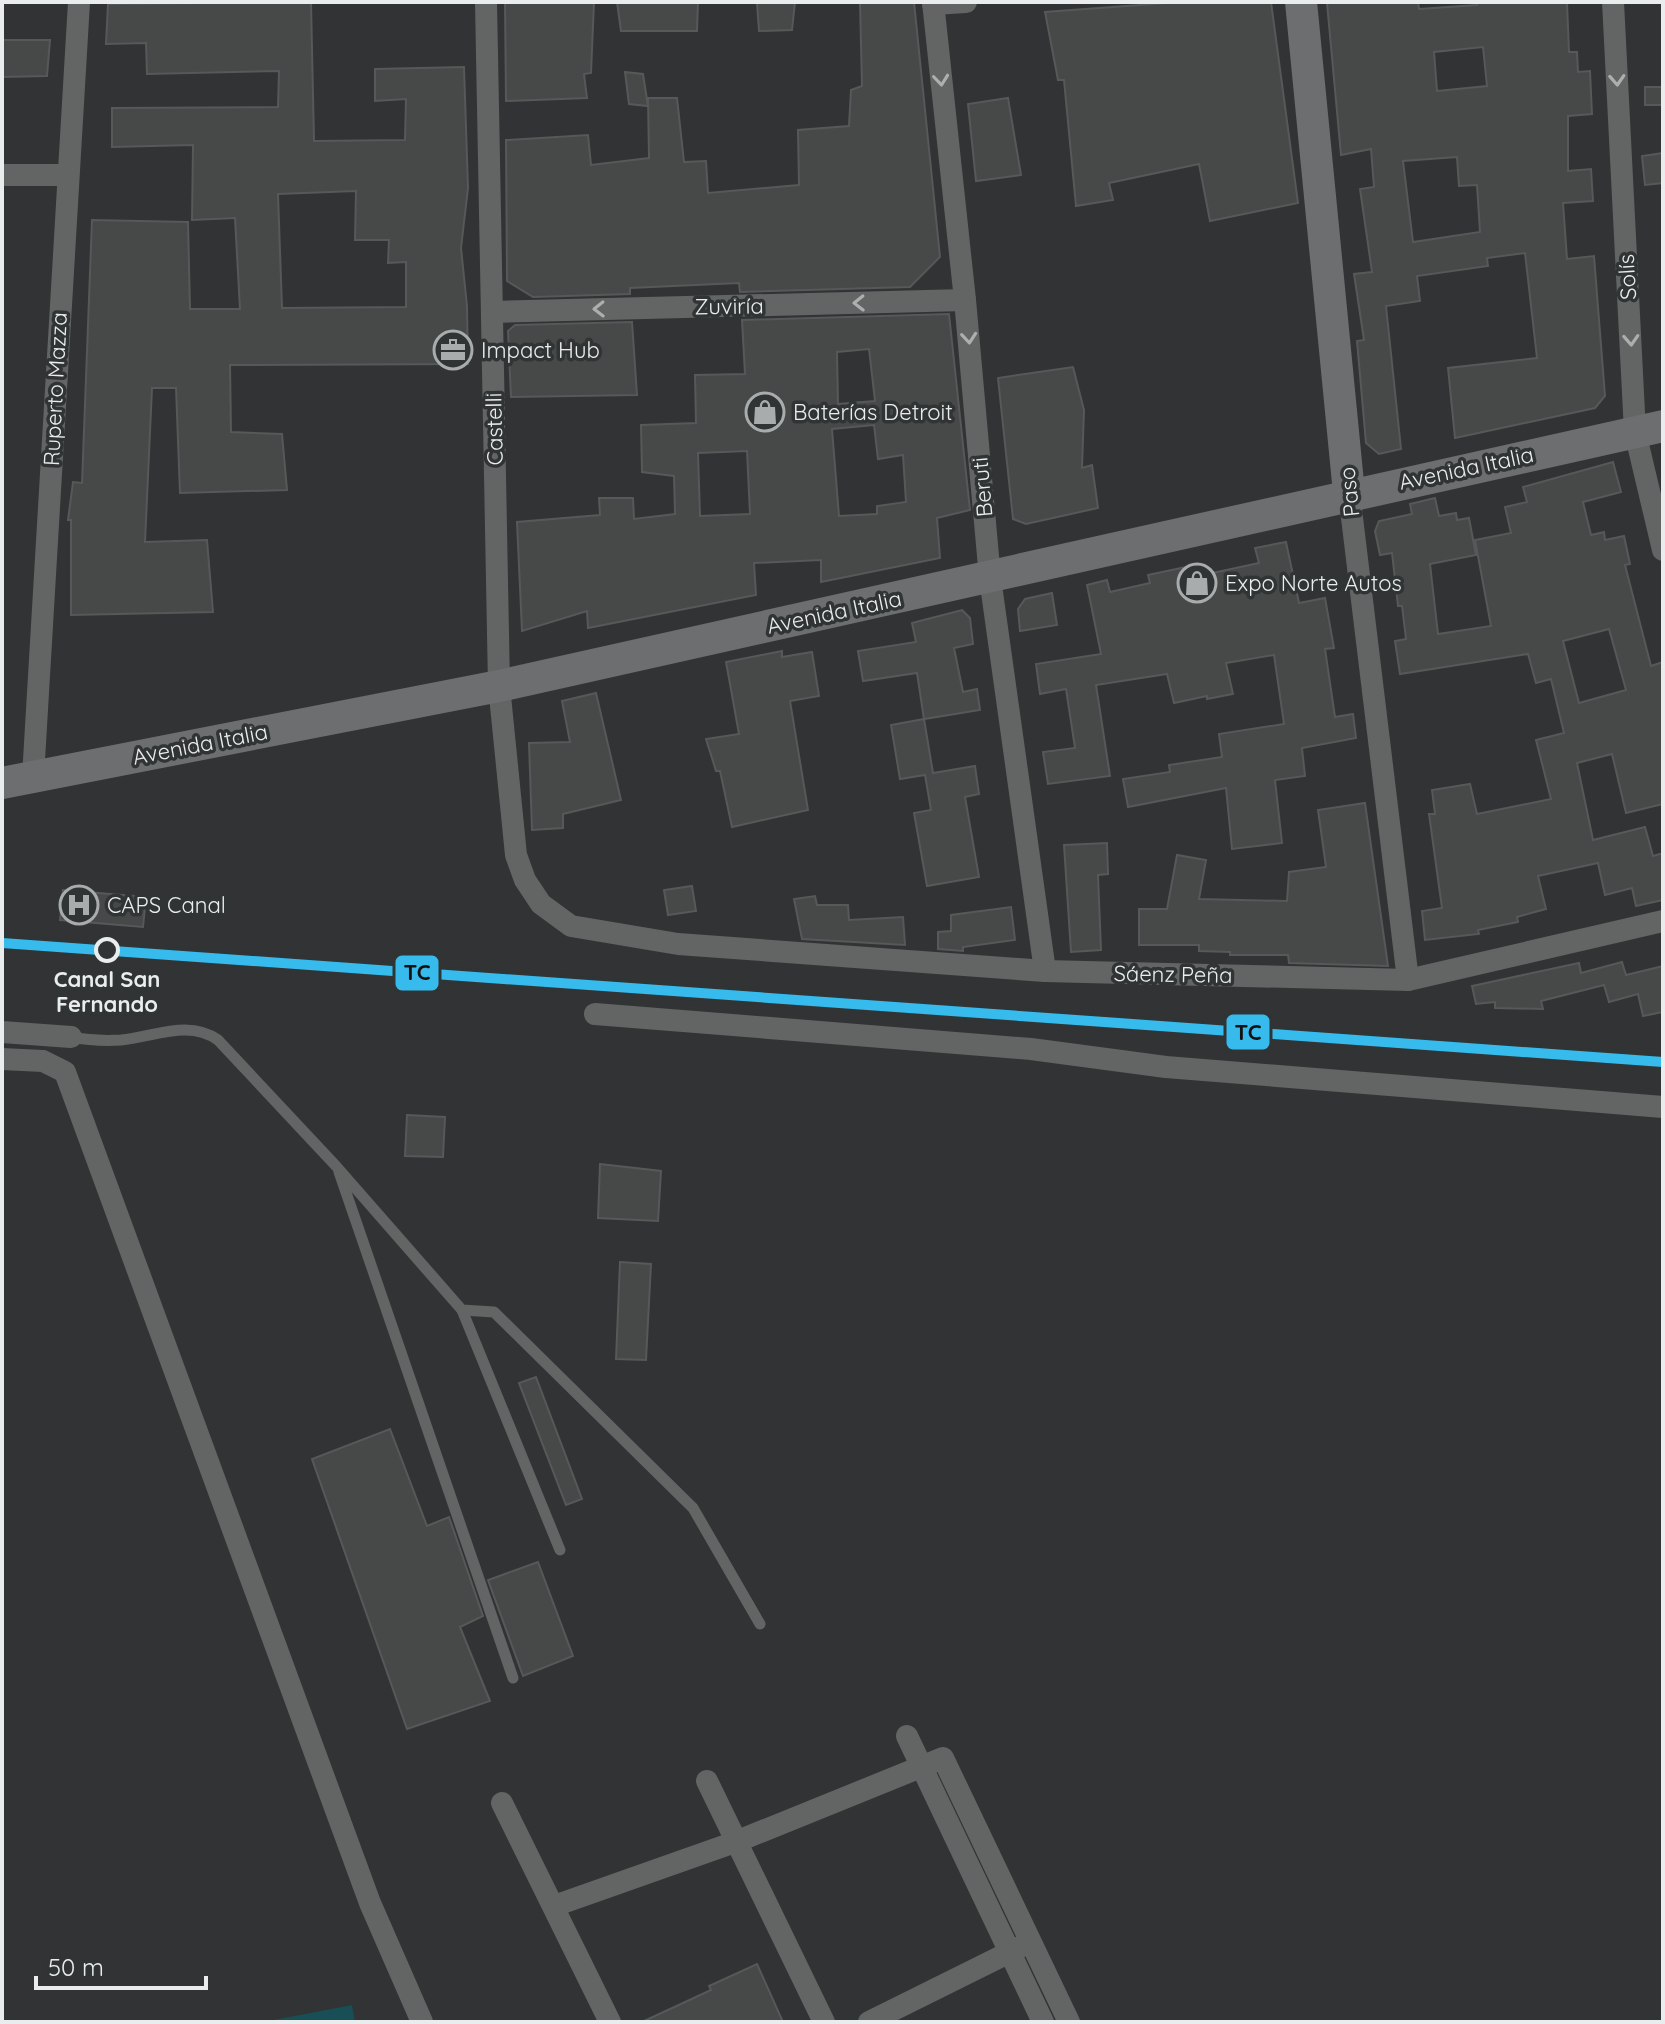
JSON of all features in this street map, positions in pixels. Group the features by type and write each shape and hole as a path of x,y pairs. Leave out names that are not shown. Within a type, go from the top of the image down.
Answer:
{"street":[{"name":"Ruperto Mazza","path":"33,777 66,175 79,2"},
{"name":"Castelli","path":"486,2 499,686 516,855 525,880 541,904 571,926 678,944"},
{"path":"933,3 966,2"},
{"name":"Paso","path":"1301,2 1349,493 1408,980"},
{"name":"Solís","path":"1613,2 1649,429 1663,550"},
{"name":"Beruti","path":"933,3 965,300 990,578 1045,971"},
{"path":"2,175 66,175"},
{"name":"Zuviría","path":"492,312 965,300"},
{"name":"Avenida Italia","path":"2,783 499,686 990,578 1349,493 1649,429"},
{"name":"Sáenz Peña","path":"678,944 1045,971 1408,980 1663,921"},
{"path":"595,1014 1031,1049 1166,1067 1663,1107"},
{"path":"2,1032 71,1037"},
{"path":"2,1059 43,1061 65,1072 370,1903 422,2022"},
{"path":"907,1736 921,1768 1020,1947 1069,2022"},
{"path":"554,1906 738,1841 921,1768"},
{"path":"707,1781 824,2022"},
{"path":"502,1803 610,2022"},
{"path":"869,2022 1020,1947"},
{"path":"1020,1947 1043,2022"}],"lane":[{"path":"71,1037 120,1040 187,1029 205,1031 234,1057 336,1166 462,1310 560,1550"},
{"path":"336,1166 513,1678"},
{"path":"462,1310 494,1312 693,1508 760,1624"}],"shaded area":[{"path":"352,2005 355,2022 263,2022"}],"building":[{"path":"311,2 314,141 405,140 406,99 375,101 375,69 464,67 468,188 461,248 467,306 468,364 230,365 231,432 282,434 287,490 180,493 176,388 152,388 145,542 207,540 213,612 71,615 71,520 68,520 73,482 82,483 92,220 188,222 190,309 240,309 235,218 192,220 193,145 112,147 112,108 278,107 279,71 147,74 146,43 106,44 108,4","holes":["356,191 355,240 389,240 388,263 406,262 406,307 282,308 278,194"]},
{"path":"505,2 594,2 591,73 584,74 587,98 506,101"},
{"path":"617,2 698,2 697,31 621,31"},
{"path":"757,2 795,2 792,30 759,31"},
{"path":"860,2 914,2 940,257 910,287 740,292 739,283 630,288 630,294 533,297 507,281 506,140 588,135 591,165 649,158 648,98 677,98 684,162 706,161 708,193 799,185 798,130 849,126 851,90 862,86"},
{"path":"1181,2 1271,2 1298,203 1210,221 1199,164 1109,183 1113,200 1076,206 1064,80 1058,80 1045,12"},
{"path":"1418,2 1419,9 1477,5 1477,2 1567,2 1569,52 1577,52 1578,72 1590,71 1592,114 1568,116 1568,171 1591,169 1593,201 1563,203 1567,259 1594,256 1605,396 1595,408 1455,438 1448,368 1537,358 1525,253 1487,258 1488,266 1417,276 1420,301 1386,306 1401,449 1379,454 1366,443 1357,341 1364,340 1354,274 1372,272 1360,189 1374,187 1371,149 1341,155 1327,3","holes":["1483,47 1487,86 1437,91 1434,52","1457,157 1459,186 1477,185 1480,232 1413,242 1403,161"]},
{"path":"2,40 50,40 47,76 2,77"},
{"path":"625,72 643,74 648,106 629,104"},
{"path":"1645,87 1663,87 1663,105 1645,105"},
{"path":"1008,98 1021,175 976,181 968,104"},
{"path":"1663,153 1663,183 1645,185 1642,156"},
{"path":"949,314 970,510 937,518 940,558 821,582 821,560 754,563 756,595 588,628 587,611 522,631 517,522 600,515 599,498 633,498 634,519 675,514 674,476 642,472 641,425 696,423 695,375 745,374 742,320","holes":["869,349 875,401 838,404 837,352","874,425 878,459 903,455 906,502 877,506 877,514 839,516 832,429","747,451 750,514 700,516 698,453"]},
{"path":"632,322 637,395 511,397 508,331 515,325"},
{"path":"1073,367 1084,410 1082,468 1092,465 1098,508 1026,524 1013,519 998,378"},
{"path":"1613,462 1621,492 1583,502 1591,535 1604,532 1605,540 1624,536 1630,564 1625,565 1651,666 1663,662 1663,804 1626,813 1612,754 1577,763 1593,840 1645,827 1653,856 1663,853 1663,900 1636,906 1632,888 1605,895 1598,863 1538,876 1546,909 1517,917 1518,922 1478,930 1479,934 1425,940 1422,911 1442,908 1429,814 1435,814 1432,790 1470,784 1477,814 1551,799 1536,740 1564,733 1551,679 1536,683 1528,654 1400,674 1395,641 1406,639 1402,606 1398,606 1392,553 1380,555 1375,531 1379,521 1412,514 1410,504 1435,498 1439,516 1456,513 1457,520 1469,518 1476,555 1430,564 1438,634 1491,626 1475,540 1511,533 1505,507 1527,502 1523,487","holes":["1609,629 1626,690 1579,703 1563,641"]},
{"path":"1286,542 1299,603 1325,598 1334,648 1325,649 1335,717 1353,714 1356,738 1302,748 1305,776 1275,780 1282,843 1232,849 1226,788 1128,807 1123,779 1170,772 1169,765 1222,757 1219,734 1284,724 1274,655 1226,663 1233,694 1207,699 1207,696 1174,703 1167,674 1096,685 1110,776 1048,784 1043,752 1075,748 1066,689 1040,694 1036,664 1101,654 1087,585 1107,580 1110,592 1150,583 1148,575 1200,564 1203,575 1259,563 1255,548"},
{"path":"1052,593 1057,625 1020,631 1018,609 1025,599"},
{"path":"962,610 970,618 973,644 954,648 963,692 977,689 980,710 924,719 917,673 863,681 858,651 916,642 912,623"},
{"path":"782,651 782,657 812,652 819,696 790,701 808,810 732,827 720,771 716,771 706,739 739,734 726,662"},
{"path":"596,693 621,800 563,814 563,828 532,830 529,743 570,742 562,701"},
{"path":"924,719 933,773 975,766 979,794 965,797 979,877 927,886 914,813 931,810 925,775 900,779 891,725"},
{"path":"1365,803 1388,966 1289,963 1288,955 1230,955 1230,952 1199,951 1199,945 1139,945 1139,909 1167,909 1177,855 1206,860 1199,899 1287,901 1289,872 1326,867 1318,810"},
{"path":"1107,843 1108,874 1098,875 1101,950 1071,952 1064,845"},
{"path":"692,886 696,911 668,915 664,890"},
{"path":"63,890 146,897 143,927 60,920"},
{"path":"815,896 817,905 848,905 849,920 903,917 905,945 802,939 794,899"},
{"path":"1011,907 1015,940 963,947 963,951 938,949 938,932 951,931 951,915"},
{"path":"1622,962 1626,975 1663,966 1663,1012 1643,1016 1638,994 1609,1002 1604,985 1541,1001 1543,1009 1495,1008 1495,1002 1476,1004 1472,986 1579,963 1581,973"},
{"path":"407,1115 445,1117 443,1157 405,1156"},
{"path":"600,1164 661,1171 658,1221 598,1218"},
{"path":"620,1262 651,1264 646,1360 616,1359"},
{"path":"536,1377 582,1499 566,1505 519,1383"},
{"path":"390,1429 427,1526 449,1517 483,1616 460,1627 490,1701 407,1729 312,1459"},
{"path":"538,1562 573,1656 523,1676 488,1580"},
{"path":"757,1964 783,2022 642,2022 711,1990 709,1986"}],"transit line":[{"name":"TC","path":"2,943 1663,1062"}],"place":[{"name":"Impact Hub","path":"453,350"},
{"name":"Baterías Detroit","path":"765,412"},
{"name":"Expo Norte Autos","path":"1197,583"},
{"name":"CAPS Canal","path":"79,905"},
{"name":"Canal San Fernando","path":"107,950"}]}
